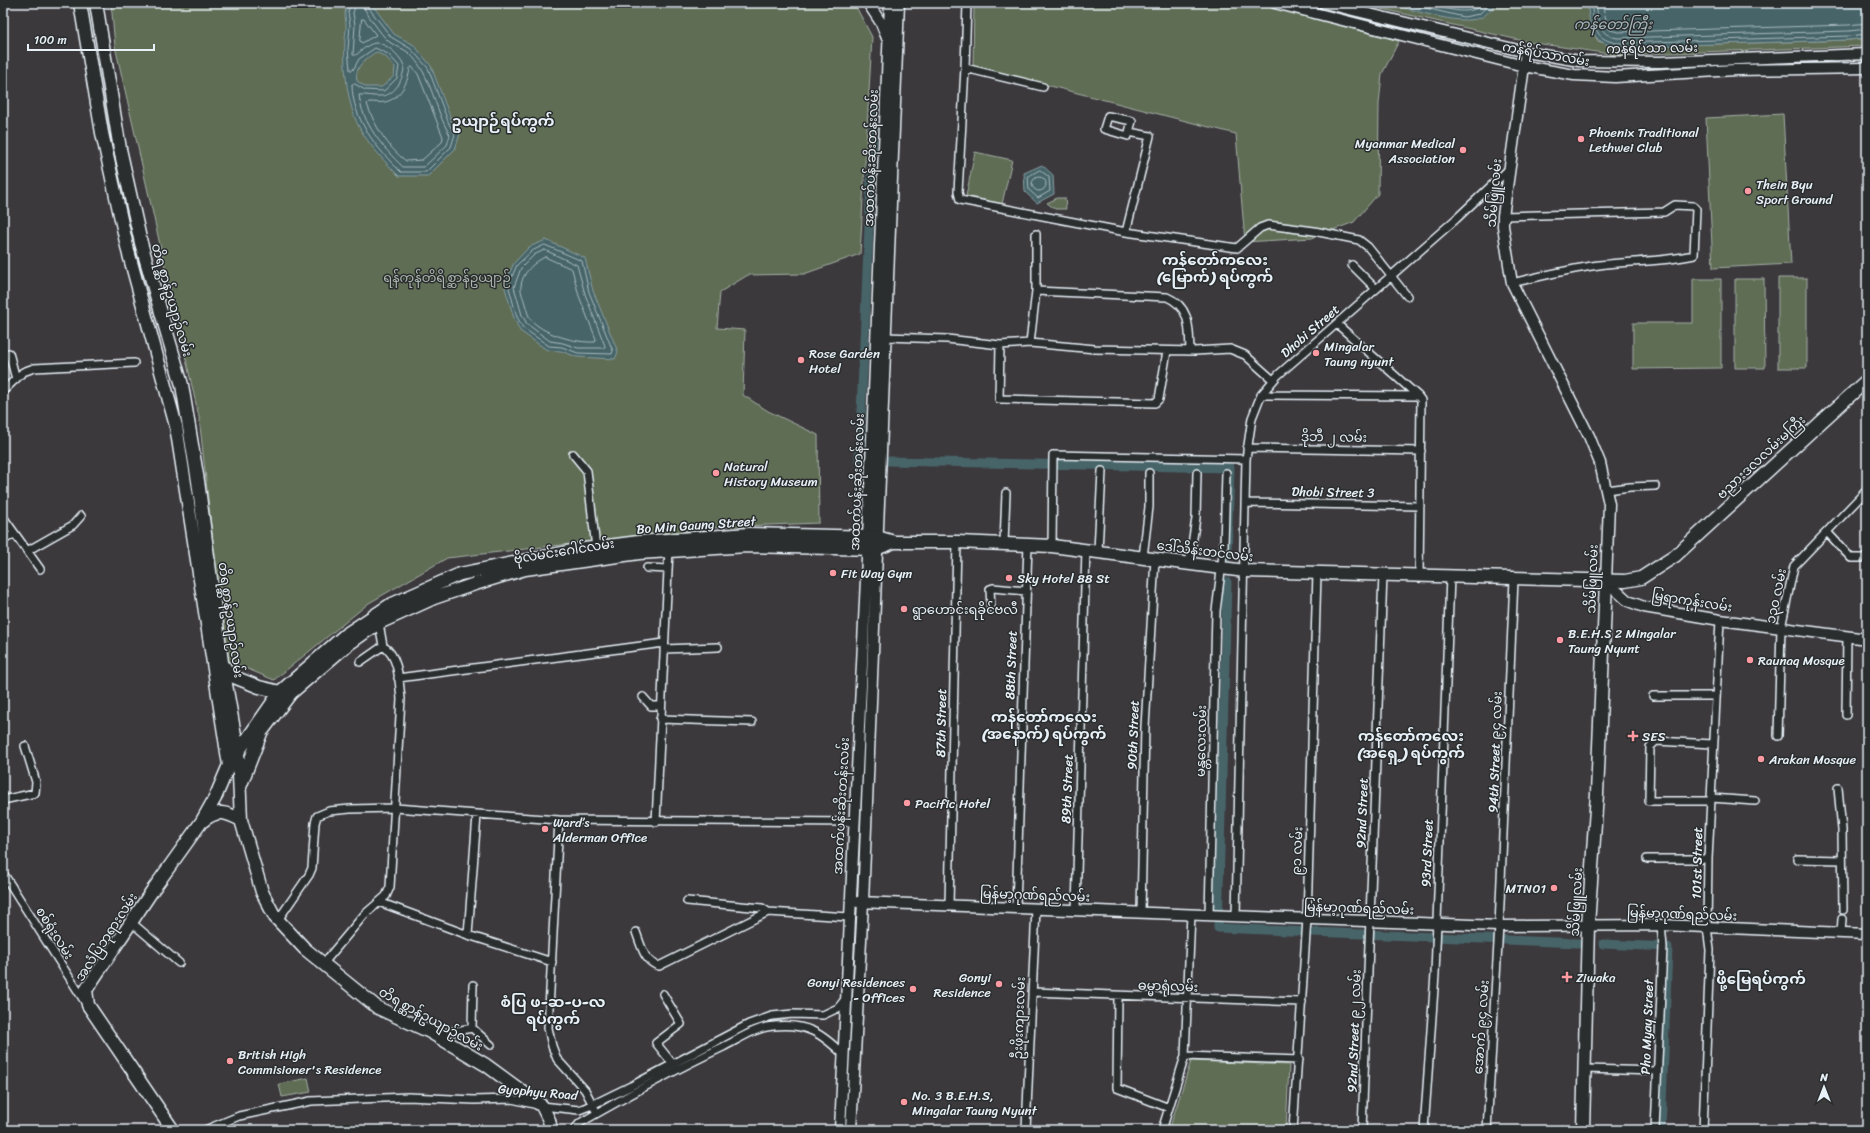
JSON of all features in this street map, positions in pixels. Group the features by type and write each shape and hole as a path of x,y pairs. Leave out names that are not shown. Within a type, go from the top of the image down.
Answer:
{"main road":[{"name":"တိရစ္ဆာန်ဥယျာဉ်လမ်း","path":"80,3 102,133 128,251 176,426 233,766 239,790 241,820 262,892 278,920 305,949 378,1008 435,1035 486,1065 542,1106"},
{"name":"တိရစ္ဆာန်ဥယျာဉ်လမ်း","path":"96,3 120,148 141,243 182,385 198,481 222,662 238,752 233,766"},
{"path":"868,3 882,23 889,42"},
{"name":"အထက်ပန်းဆိုးတန်းလမ်း","path":"890,3 889,42 891,80"},
{"name":"အထက်ပန်းဆိုးတန်းလမ်း","path":"840,1130 857,758 867,654 891,80 899,3"},
{"name":"ကန်ရိပ်သာလမ်း","path":"1275,3 1524,66 1574,75 1615,77 1734,70 1867,68"},
{"name":"ကန်ရိပ်သာ လမ်း","path":"1324,3 1526,52 1580,61 1613,62 1867,54"},
{"name":"သိမ်ဖြူလမ်း","path":"1526,52 1503,216 1503,226 1512,283 1589,436 1600,462 1609,504 1597,794 1588,925 1583,1130"},
{"name":"ဗညားဒလလမ်းမကြီး","path":"1606,581 1641,578 1675,556 1867,380"},
{"name":"Bo Min Gaung Street","path":"238,752 280,692 345,635 373,621 390,605 460,574 524,560 596,548 663,547 749,534 819,535 872,543"},
{"name":"ဒေါ်သိန်းတင်လမ်း","path":"872,543 957,542 1028,544 1086,549 1221,569 1245,571 1606,581"},
{"name":"ဗိုလ်မင်းဂေါင်လမ်း","path":"202,821 233,766 261,733 291,693 373,621 434,598 524,569 663,547 872,543"},
{"name":"မြရာကုန်းလမ်း","path":"1606,581 1628,601 1644,607 1720,620 1867,639"},
{"name":"အထက်ပန်းဆိုးတန်းလမ်း","path":"851,1130 863,902 868,758 867,654"},
{"path":"222,662 229,676 259,688 280,692"},
{"path":"239,790 261,733"},
{"path":"857,758 868,758"},
{"path":"202,821 212,814 221,813 230,814 241,820"},
{"name":"အလံပြဘုရားလမ်း","path":"88,1005 86,990 131,922 202,821"},
{"name":"မြန်မာ့ဂုဏ်ရည်လမ်း","path":"850,902 1500,926 1661,925 1867,934"},
{"path":"88,1005 173,1130"},
{"path":"542,1106 549,1120 551,1130"}],"street":[{"path":"967,3 958,192 960,200 1126,232 1237,248 1260,228 1268,225 1314,231 1359,240 1372,252 1390,277 1407,296"},
{"path":"965,68 1043,87"},
{"path":"1126,232 1150,136 1129,132"},
{"name":"Dhobi Street","path":"1245,571 1247,448 1252,418 1261,395 1273,380 1456,219 1509,169"},
{"path":"1503,216 1664,212 1675,205 1693,206 1696,209 1694,255 1678,258 1600,265 1558,272 1512,283"},
{"path":"1030,343 1036,291 1036,234"},
{"path":"1352,265 1376,289"},
{"path":"1036,291 1167,297 1180,305 1185,314 1188,326 1190,351"},
{"path":"1337,324 1420,398 1421,451 1419,576"},
{"path":"881,337 947,339 1000,345 1030,343 1166,351 1230,349 1245,355 1273,380"},
{"path":"1000,345 1000,399 1007,400 1155,403 1159,399 1166,351"},
{"path":"9,353 16,379"},
{"path":"3,391 23,372 34,368 134,363"},
{"path":"1261,395 1420,398"},
{"name":"ဒိုဘီ ၂ လမ်း","path":"1247,448 1421,451"},
{"path":"573,454 587,472 596,548"},
{"path":"1052,546 1053,455 1246,459"},
{"path":"1098,551 1102,471"},
{"name":"90th Street","path":"1141,912 1149,558 1149,473"},
{"path":"1190,564 1196,518 1197,473"},
{"name":"မန္တလေးလမ်း","path":"1209,915 1216,611 1224,547 1226,473"},
{"path":"1607,490 1630,486 1655,486"},
{"name":"၁၃၀ လမ်း","path":"1778,736 1781,628 1794,566 1867,490"},
{"path":"1004,543 1006,493"},
{"name":"Dhobi Street 3","path":"1245,503 1420,506"},
{"path":"27,551 73,525 81,516"},
{"path":"3,518 40,569"},
{"path":"1827,532 1851,558 1866,558"},
{"path":"3,540 14,534"},
{"name":"87th Street","path":"949,905 957,542"},
{"name":"88th Street","path":"1016,907 1028,544"},
{"path":"656,822 668,569 663,547"},
{"name":"89th Street","path":"1076,910 1086,549"},
{"path":"647,568 668,569"},
{"path":"1236,916 1245,571"},
{"name":"၉၁ လမ်း","path":"1293,1130 1299,1060 1307,919 1317,573"},
{"name":"92nd Street","path":"1370,933 1383,575"},
{"name":"93rd Street","path":"1424,1130 1436,956 1450,577"},
{"name":"94th Street ၉၄ လမ်း","path":"1500,926 1514,579"},
{"path":"991,608 990,590 993,588 1026,591"},
{"name":"101st Street","path":"1703,1130 1710,950 1707,927 1708,859 1720,620"},
{"path":"323,964 364,915 386,896 390,887 396,808 401,699 398,678 390,651 383,646 373,621"},
{"path":"1846,714 1847,637"},
{"path":"360,662 383,646"},
{"path":"398,678 664,646 718,647"},
{"path":"1652,696 1716,696"},
{"path":"643,697 651,706 661,706"},
{"path":"660,719 752,722"},
{"path":"1714,744 1656,741 1650,747 1649,800 1756,801"},
{"path":"3,800 35,793 36,782 25,746"},
{"path":"1838,788 1843,910"},
{"path":"278,920 309,875 312,868 315,822 318,816 329,811 396,808 559,820 656,822 854,822"},
{"path":"468,935 477,815"},
{"path":"559,820 548,1028 557,1059 586,1090 597,1113"},
{"path":"1647,859 1708,859"},
{"path":"1797,859 1842,860"},
{"name":"စစ်ရုံးလမ်း","path":"3,873 88,1005"},
{"path":"686,901 762,908 768,912"},
{"path":"379,902 468,935 552,962"},
{"name":"ဦးဖိုးကျားလမ်း","path":"1026,1130 1036,908"},
{"path":"636,932 645,956 653,964 659,966 768,912 849,917"},
{"path":"1162,1130 1185,1056 1191,914"},
{"path":"1841,933 1842,919"},
{"path":"131,922 178,963"},
{"name":"Pho Myay Street","path":"1655,1130 1663,947 1661,925"},
{"name":"အောက် ၉၄ လမ်း","path":"1487,1130 1500,926"},
{"name":"92nd Street ၉၂ လမ်း","path":"1362,1130 1370,933"},
{"path":"473,985 472,1028 491,1045"},
{"name":"ဓမ္မာရုံလမ်း","path":"1032,992 1302,1002"},
{"path":"663,994 681,1024 656,1043 672,1063"},
{"path":"1118,996 1117,1088 1169,1108"},
{"name":"Gyophyu Road","path":"205,1130 239,1116 311,1101 408,1097 474,1100 512,1099 542,1106 579,1110 592,1105 749,1024 772,1016 793,1014 823,1015 838,1008 846,998"},
{"name":"Gyophyu Road","path":"574,1130 580,1123 597,1113 676,1070 755,1031 772,1026 794,1026 815,1031 826,1038 844,1055"},
{"path":"435,1035 472,1028"},
{"path":"1185,1056 1299,1060"},
{"path":"1585,1069 1658,1071"}],"green space":[{"name":"ရန်ကုန်တိရိစ္ဆာန်ဥယျာဉ်","path":"111,3 854,3 872,37 860,254 804,274 748,275 720,292 717,328 745,330 743,395 768,411 818,435 819,523 719,527 447,558 369,603 274,680 226,660 199,417 115,46"},
{"path":"974,3 1256,3 1399,41 1382,74 1379,104 1378,194 1354,222 1312,238 1245,242 1236,134 973,66"},
{"path":"1356,3 1387,3 1426,13 1489,11 1496,3 1587,3 1594,34 1598,41 1617,47 1849,40 1867,38 1867,46 1617,55 1528,42"},
{"name":"Thein Byu Sport Ground","path":"1783,114 1791,264 1713,268 1706,118"},
{"path":"975,152 1012,160 1002,204 966,196"},
{"path":"1057,198 1065,198 1066,209 1055,209 1047,203"},
{"path":"1778,278 1807,278 1807,368 1778,368"},
{"path":"1693,279 1721,279 1721,368 1633,369 1633,323 1693,323"},
{"path":"1735,279 1764,279 1765,368 1735,368"},
{"path":"1191,1061 1289,1065 1286,1130 1169,1130"},
{"path":"308,1078 311,1092 282,1097 279,1084"}],"water":[{"path":"348,3 369,3 373,6 394,34 414,45 431,66 452,122 460,134 455,149 428,176 399,176 370,144 357,122 352,109 346,82 346,7","holes":["376,52 386,57 395,67 394,76 382,87 366,87 357,81 357,72 361,64 368,58"]},
{"path":"1387,3 1496,3 1489,12 1480,18 1460,20 1434,16"},
{"name":"ကန်တော်ကြီး","path":"1587,3 1867,3 1867,38 1849,40 1617,47 1608,45 1596,37 1591,26"},
{"path":"1042,165 1053,175 1054,194 1037,203 1025,192 1024,173"},
{"path":"546,240 585,258 593,291 618,352 615,359 577,357 561,351 547,350 520,331 514,318 505,288 507,278 514,263 529,247"}],"waterway":[{"path":"864,460 859,460 874,108"},
{"path":"888,461 1230,468 1227,557"},
{"path":"1227,582 1218,928 1578,943"},
{"path":"1603,944 1668,947 1661,1130"}],"place":[{"name":"Phoenix Traditional Lethwei Club","path":"1581,139"},
{"name":"Myanmar Medical Association","path":"1463,150"},
{"name":"Thein Byu Sport Ground","path":"1748,191"},
{"name":"Mingalar Taung nyunt","path":"1316,353"},
{"name":"Rose Garden Hotel","path":"801,360"},
{"name":"Natural History Museum","path":"716,473"},
{"name":"Fit Way Gym","path":"833,573"},
{"name":"Sky Hotel 88 St","path":"1009,578"},
{"name":"ရွာဟောင်းရခိုင်ဗလီ","path":"904,609"},
{"name":"B.E.H.S 2 Mingalar Taung Nyunt","path":"1560,640"},
{"name":"Raunaq Mosque","path":"1750,660"},
{"name":"SES","path":"1633,736"},
{"name":"Arakan Mosque","path":"1761,759"},
{"name":"Pacific Hotel","path":"907,803"},
{"name":"Ward’s Alderman Office","path":"545,829"},
{"name":"MTN01","path":"1554,888"},
{"name":"Ziwaka","path":"1567,977"},
{"name":"Gonyi Residence","path":"999,984"},
{"name":"Gonyi Residences - Offices","path":"913,989"},
{"name":"British High Commisioner's Residence","path":"230,1061"},
{"name":"No. 3 B.E.H.S, Mingalar Taung Nyunt","path":"904,1102"}],"district":[{"name":"ဥယျာဉ်ရပ်ကွက်","path":"503,121"},
{"name":"ကန်တော်ကလေး (မြောက်) ရပ်ကွက်","path":"1215,268"},
{"name":"ကန်တော်ကလေး (အနောက်) ရပ်ကွက်","path":"1044,726"},
{"name":"ကန်တော်ကလေး (အရှေ့) ရပ်ကွက်","path":"1411,744"},
{"name":"ဖို့မြေရပ်ကွက်","path":"1761,979"},
{"name":"စံပြ ဖ-ဆ-ပ-လ ရပ်ကွက်","path":"553,1010"}]}
